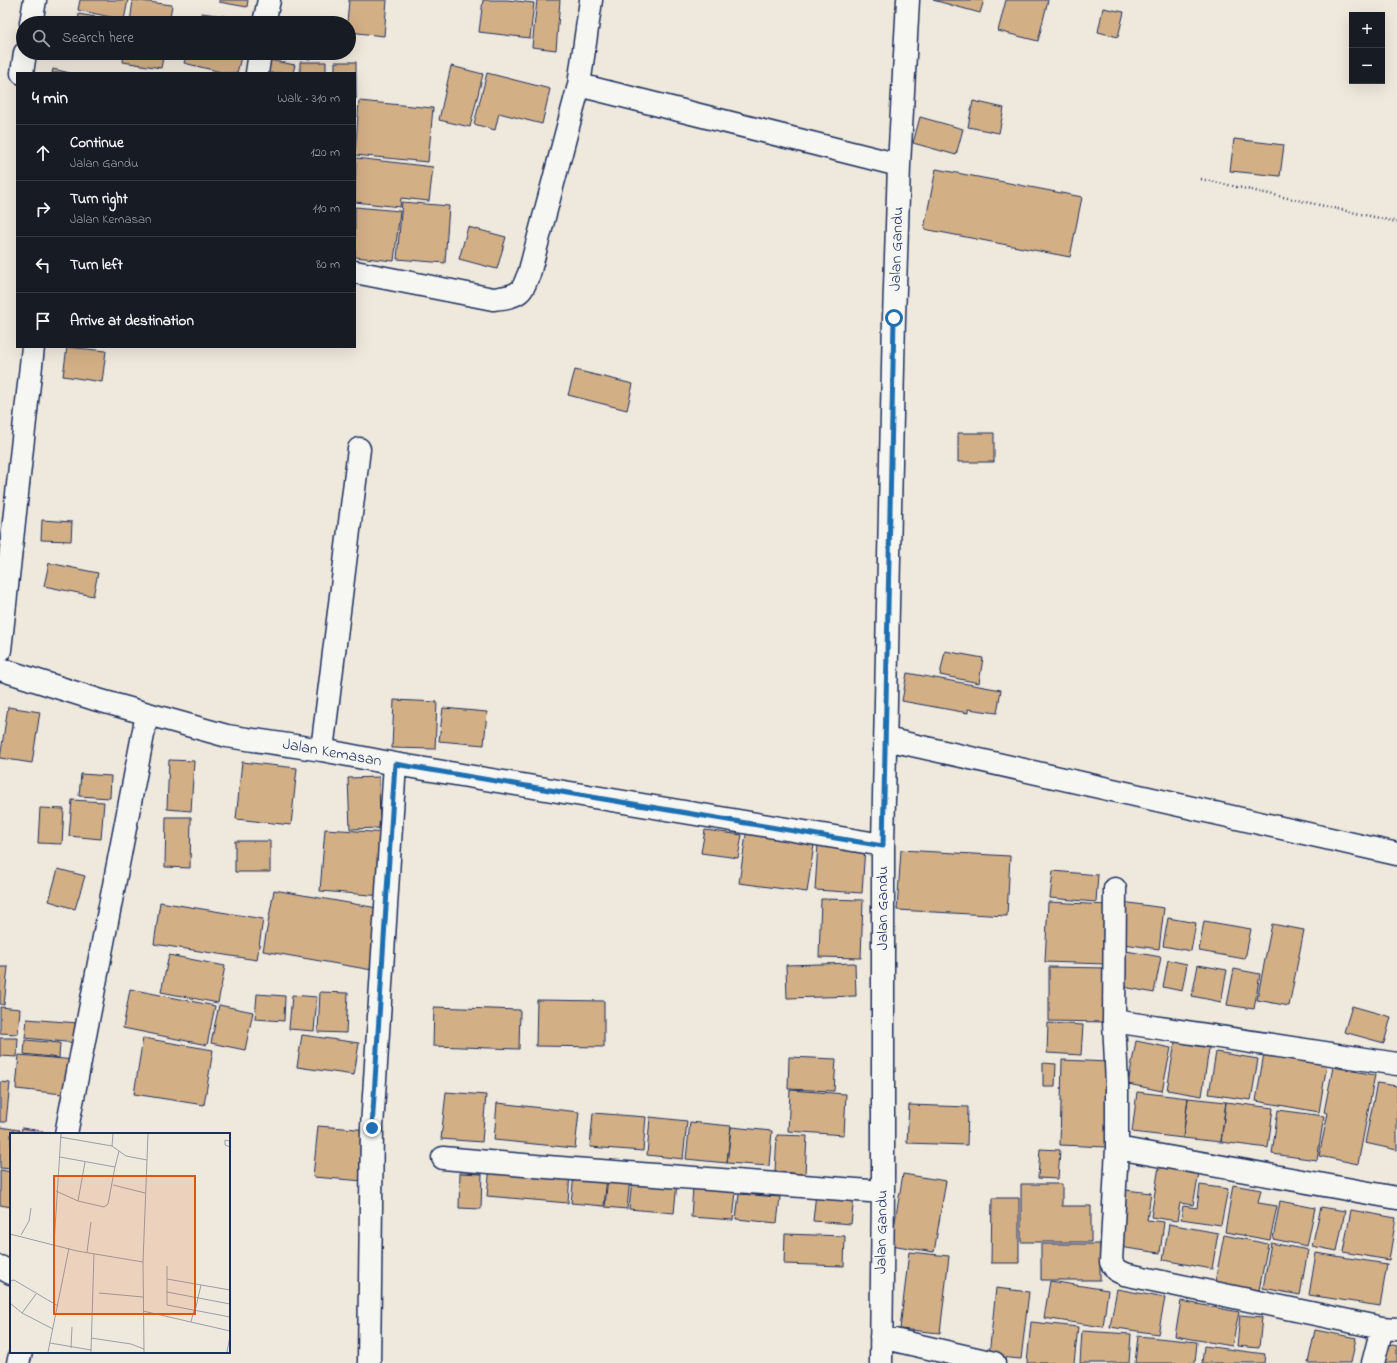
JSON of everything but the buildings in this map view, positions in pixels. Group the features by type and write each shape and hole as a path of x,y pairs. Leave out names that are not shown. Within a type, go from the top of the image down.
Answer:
{"street":[{"path":"32,16 35,0"},
{"path":"266,16 269,0"},
{"path":"356,272 493,299 513,295 521,290 529,274 579,85 591,0"},
{"name":"Jalan Gandu","path":"881,1363 880,1337 883,1192 883,846 894,334 899,165 908,0"},
{"path":"22,72 25,60"},
{"path":"257,72 259,60"},
{"path":"579,85 899,165"},
{"path":"0,650 33,348"},
{"path":"322,750 360,449"},
{"name":"Jalan Kemasan","path":"0,669 98,700 227,736 322,750 395,764 883,846"},
{"path":"66,1133 147,714"},
{"path":"886,739 1397,854"},
{"path":"369,1363 372,1128 395,764"},
{"path":"1115,889 1114,1021 1118,1084 1117,1148 1111,1262 1116,1270 1124,1274 1393,1326 1373,1363"},
{"path":"1114,1021 1397,1064"},
{"path":"1117,1148 1397,1198"},
{"path":"443,1158 883,1192"},
{"path":"0,1267 10,1272"},
{"path":"880,1337 994,1363"},
{"path":"18,1363 21,1353"}],"path":[{"path":"1201,179 1397,222"}],"route":[{"path":"372,1128 395,764 883,846 894,318"}]}
